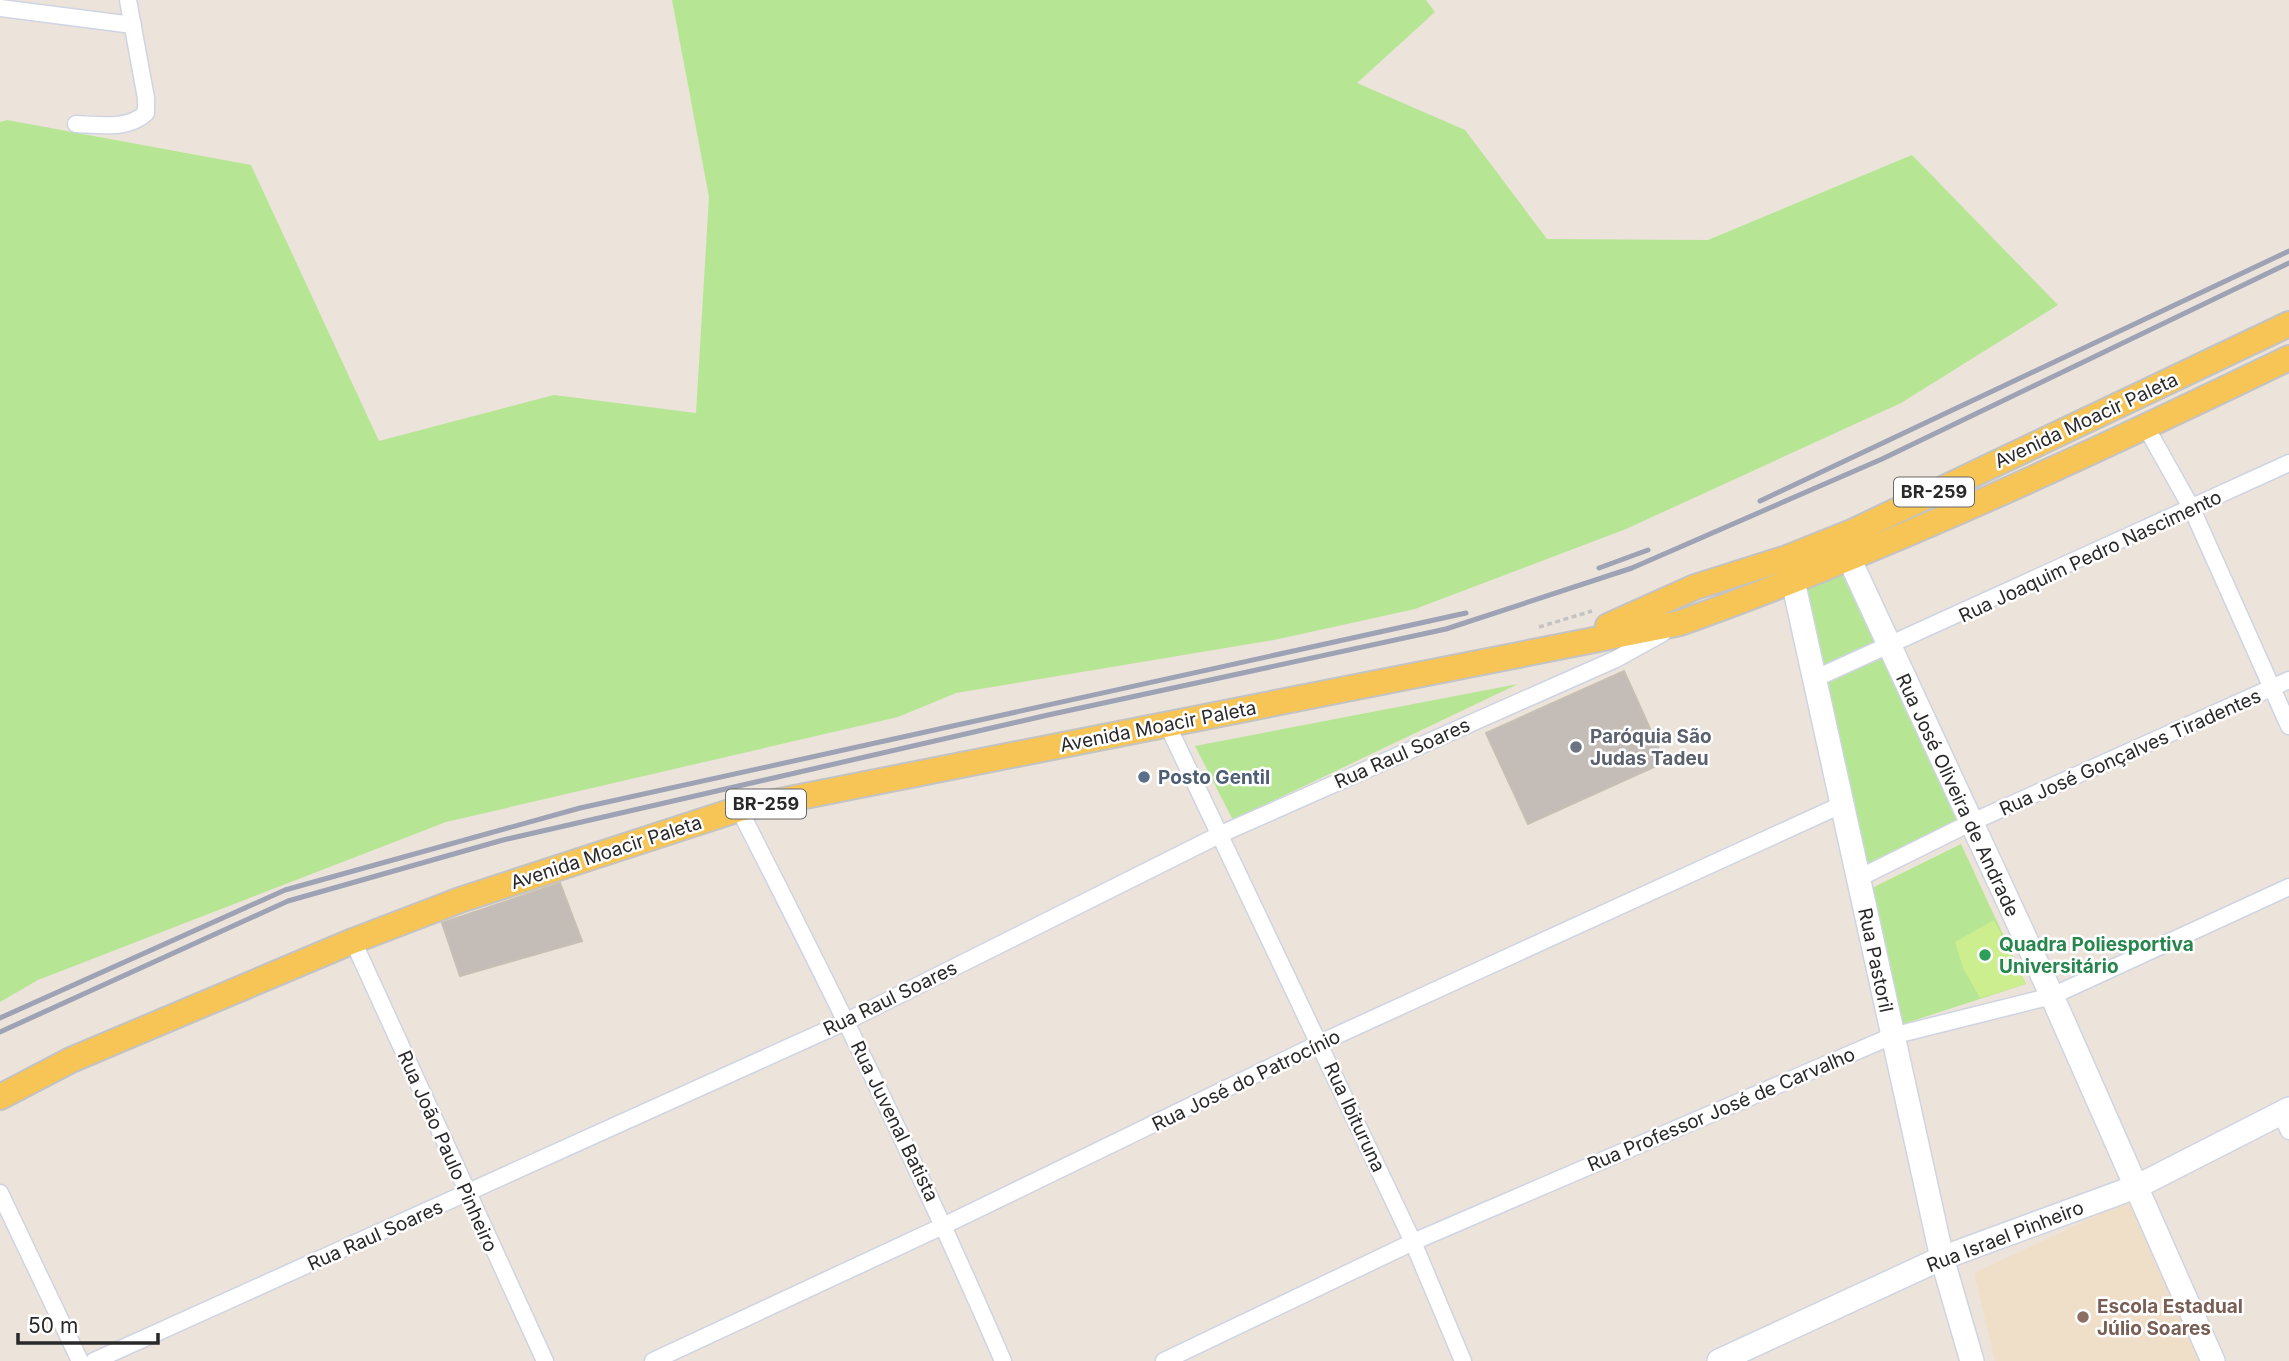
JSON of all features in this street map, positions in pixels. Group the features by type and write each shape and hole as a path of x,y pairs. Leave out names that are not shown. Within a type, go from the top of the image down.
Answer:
{"main road":[{"name":"Avenida Moacir Paleta","path":"0,1097 71,1060 353,941 460,900 739,810 1572,642 1680,623 1794,583 1844,548 2289,324"},
{"name":"Avenida Moacir Paleta","path":"1572,642 1695,587 1787,558 1844,548 2146,428 2289,358"}],"street":[{"path":"76,124 116,125 138,121 146,113 128,0"},
{"path":"0,8 133,25"},
{"path":"2146,428 2192,509 2289,726"},
{"name":"Rua Joaquim Pedro Nascimento","path":"1814,680 2289,463"},
{"name":"Rua José Oliveira de Andrade","path":"1844,548 2052,996 2213,1361"},
{"name":"Rua Pastoril","path":"1787,558 1942,1258 1972,1361"},
{"name":"Rua Raul Soares","path":"94,1361 847,1021 1221,834 1616,659 1680,623"},
{"name":"Rua José Gonçalves Tiradentes","path":"1859,878 1970,823 2289,680"},
{"name":"Rua Ibituruna","path":"1167,724 1413,1242 1463,1361"},
{"name":"Rua José do Patrocínio","path":"653,1361 945,1225 1320,1043 1841,806"},
{"name":"Rua Juvenal Batista","path":"739,810 847,1021 945,1225 1003,1361"},
{"name":"Rua Professor José de Carvalho","path":"1164,1361 1413,1242 1892,1036 2052,996 2289,887"},
{"name":"Rua João Paulo Pinheiro","path":"353,941 466,1194 545,1361"},
{"name":"Rua Israel Pinheiro","path":"1719,1361 1942,1258 2138,1186 2286,1118"},
{"path":"0,1193 80,1361"}],"shaded area":[{"name":"Escola Estadual Júlio Soares","path":"2132,1199 2199,1361 1995,1361 1974,1273"}],"green space":[{"path":"672,0 1426,0 1435,12 1357,83 1465,130 1547,239 1708,240 1912,155 2058,305 1901,403 1626,529 1415,609 1274,640 956,693 898,717 446,822 38,980 0,1002 0,122 7,120 251,165 379,441 554,395 696,413 709,197"},
{"path":"1847,562 1887,647 1814,676 1795,584"},
{"path":"1890,653 1959,823 1863,872 1816,681"},
{"path":"1518,684 1233,820 1195,746"},
{"path":"1961,844 2026,984 1900,1025 1870,889"},
{"name":"Quadra Poliesportiva Universitário","path":"1994,920 2026,984 1980,998 1963,968 1955,942"}],"building":[{"name":"Paróquia São Judas Tadeu","path":"1624,671 1665,762 1528,824 1486,733"},
{"path":"560,883 582,941 460,976 442,923"}],"railway":[{"path":"1760,501 2289,251"},
{"path":"0,1032 288,901 503,840 1048,715 1446,629 1632,568 1882,459 2289,263"},
{"path":"1599,568 1648,550"},
{"path":"0,1018 285,890 580,808 1466,613"}],"place":[{"name":"Paróquia São Judas Tadeu","path":"1576,747"},
{"name":"Posto Gentil","path":"1144,777"},
{"name":"Quadra Poliesportiva Universitário","path":"1985,955"},
{"name":"Escola Estadual Júlio Soares","path":"2083,1317"}]}
